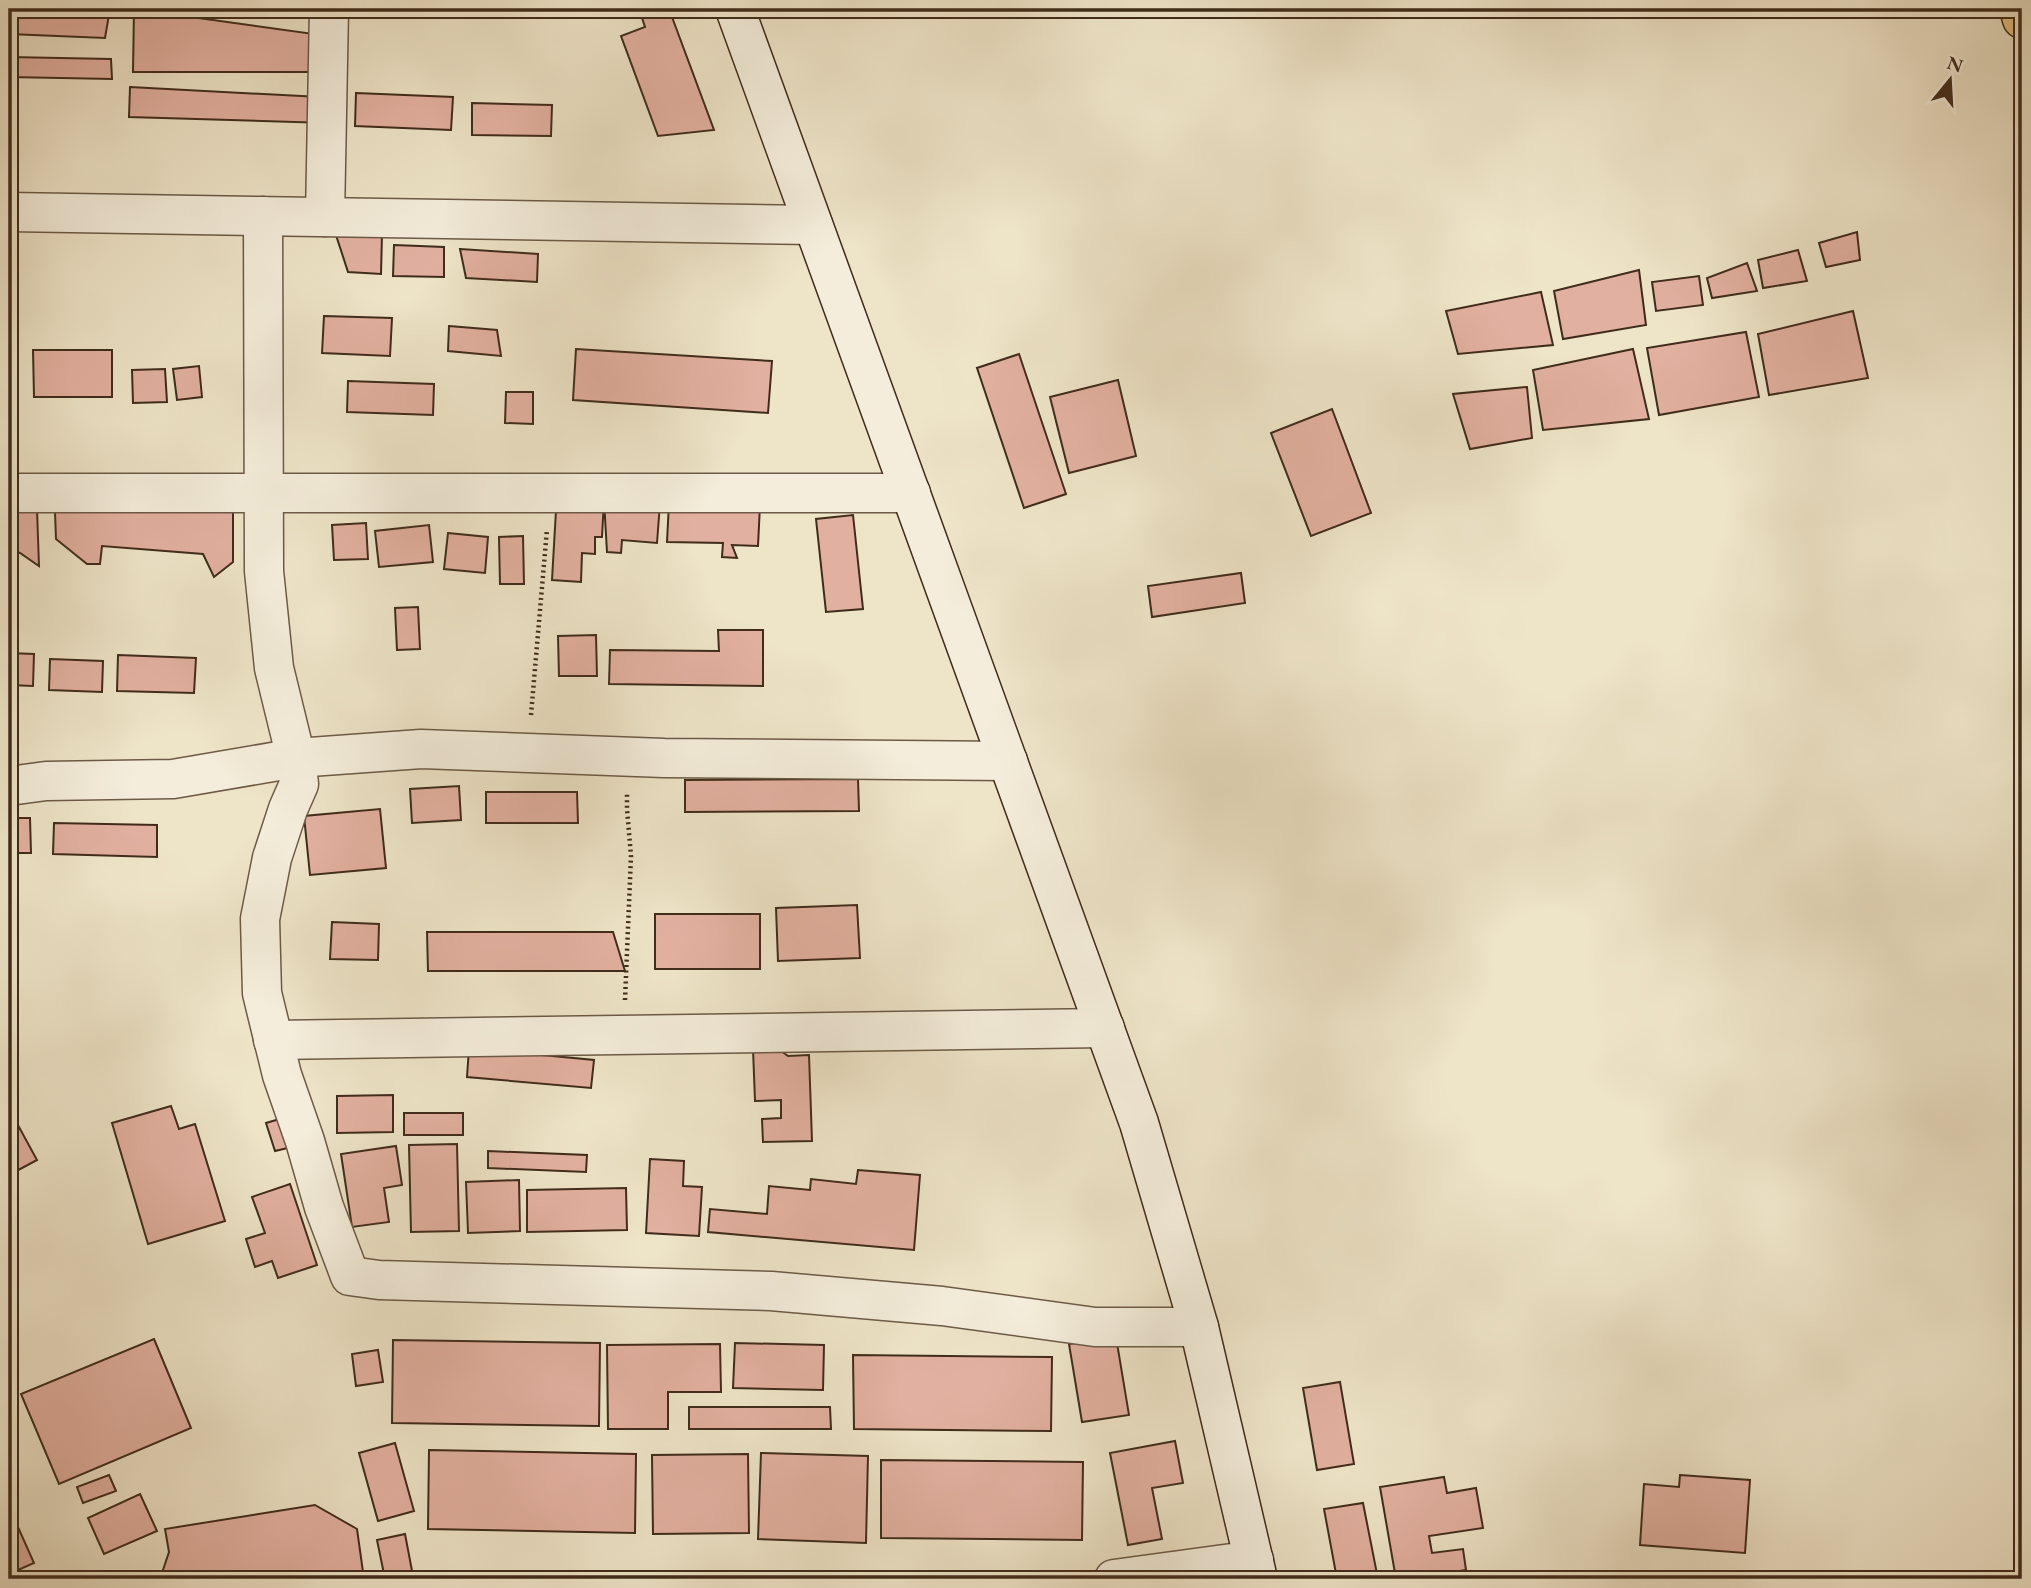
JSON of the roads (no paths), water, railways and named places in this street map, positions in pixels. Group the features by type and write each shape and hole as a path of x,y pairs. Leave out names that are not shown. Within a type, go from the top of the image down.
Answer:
{"main road":[{"path":"2019,9 2022,19"}],"street":[{"path":"326,217 329,9"},
{"path":"735,9 1139,1123 1199,1327 1256,1569 1114,1579"},
{"path":"9,212 813,225"},
{"path":"263,216 264,571 274,668 296,758 299,784 272,858 260,919 262,993 282,1075 324,1207 350,1276 379,1280 771,1291 942,1306 1095,1327 1199,1327"},
{"path":"9,493 911,493"},
{"path":"9,786 46,781 173,779 296,758 421,749 628,757 1007,761"},
{"path":"273,1040 1105,1028"}]}
